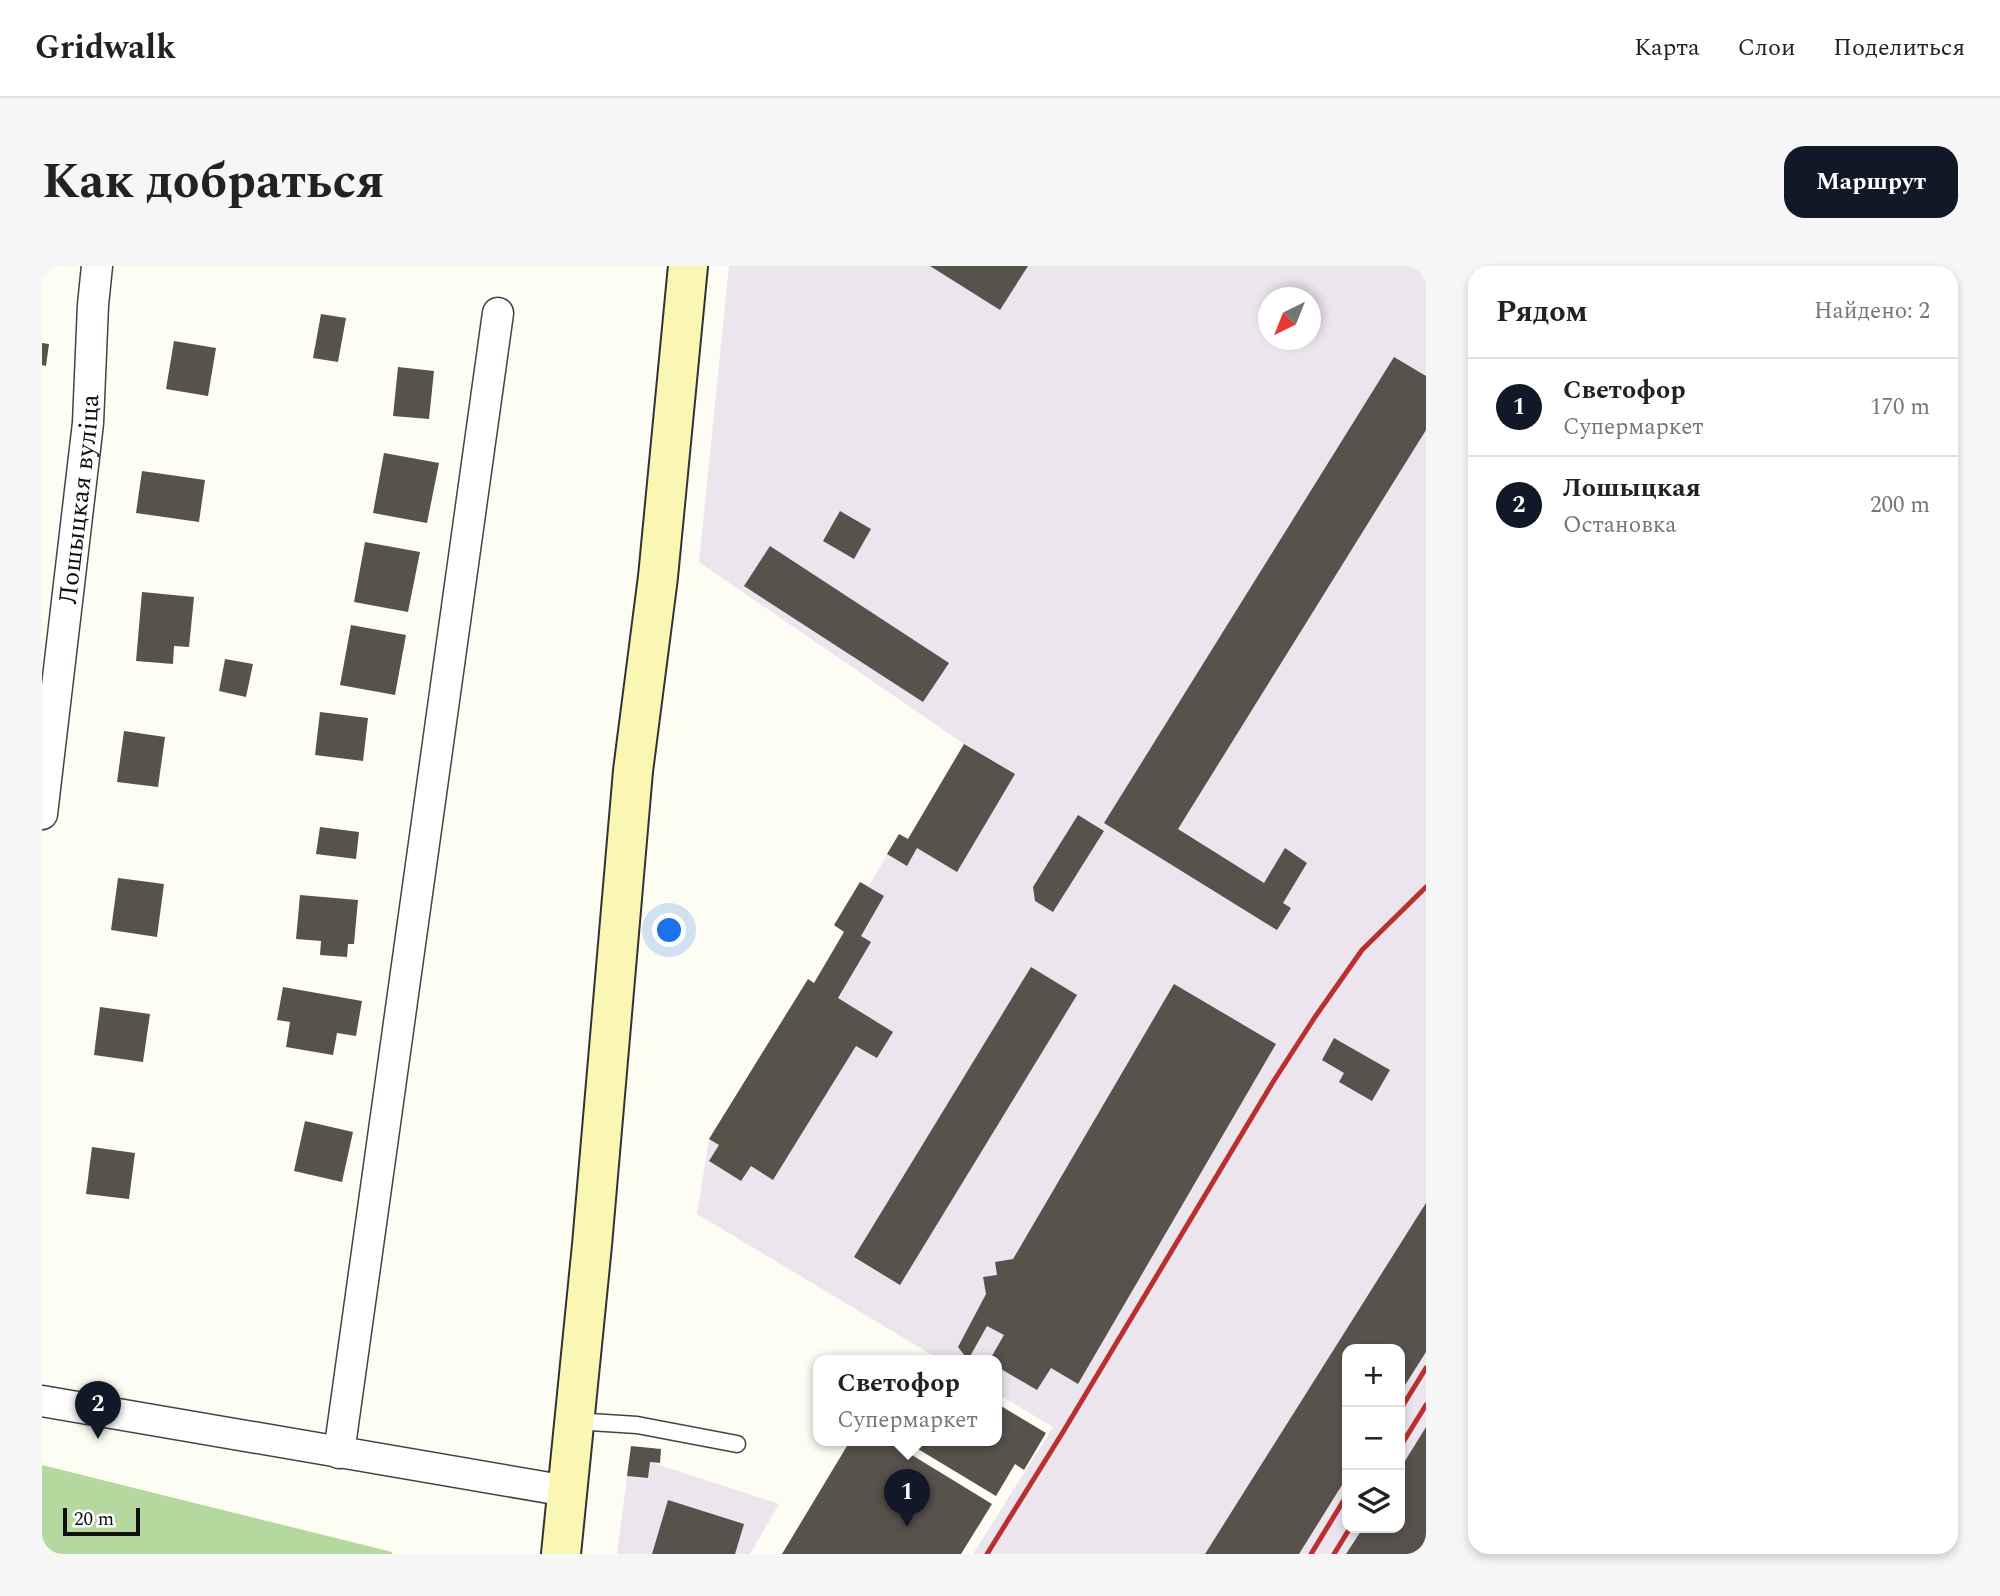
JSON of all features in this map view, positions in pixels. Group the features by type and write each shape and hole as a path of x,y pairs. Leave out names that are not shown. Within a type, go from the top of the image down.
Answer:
{"street":[{"name":"Лошыцкая вуліца","path":"42,814 88,423 97,266"},
{"path":"561,1554 633,771 658,577 688,266"},
{"path":"339,1453 498,313"},
{"path":"42,1401 567,1491"}],"lane":[{"path":"574,1421 638,1425 737,1444"}],"shaded area":[{"path":"729,266 1426,266 1426,1554 973,1554 1053,1427 1002,1397 1002,1355 932,1355 697,1214 709,1139 808,979 814,983 844,932 834,925 860,882 869,886 899,834 908,838 964,744 699,562"},
{"path":"650,1462 779,1504 750,1554 617,1554 627,1476 648,1478"}],"green space":[{"path":"42,1465 392,1552 392,1554 42,1554"}],"building":[{"path":"930,266 1028,266 1000,310"},
{"path":"321,314 346,318 338,362 313,358"},
{"path":"174,341 216,348 208,396 166,389"},
{"path":"42,343 49,344 46,366 42,365"},
{"path":"1394,357 1426,376 1426,430 1178,829 1264,883 1285,848 1307,863 1283,903 1291,908 1277,930 1104,823"},
{"path":"398,367 434,371 429,419 393,416"},
{"path":"384,453 439,463 427,523 373,513"},
{"path":"142,471 205,480 199,522 136,513"},
{"path":"840,511 871,529 854,559 823,541"},
{"path":"365,542 420,552 408,612 354,602"},
{"path":"770,546 949,663 923,702 744,586"},
{"path":"142,592 194,597 189,647 174,646 173,664 136,661"},
{"path":"351,625 406,635 395,695 340,685"},
{"path":"225,659 253,664 246,697 219,691"},
{"path":"320,712 368,718 363,761 315,755"},
{"path":"124,731 165,737 158,787 117,782"},
{"path":"964,744 1015,774 957,872 917,848 907,866 887,854 899,834 908,839"},
{"path":"1078,815 1104,831 1053,912 1035,901 1033,887"},
{"path":"320,827 359,832 356,859 316,854"},
{"path":"118,878 164,884 157,937 111,930"},
{"path":"860,882 884,896 861,936 871,942 838,998 893,1032 877,1058 856,1046 773,1180 751,1166 741,1181 709,1161 719,1145 709,1139 808,979 814,983 844,932 834,925"},
{"path":"300,895 358,900 354,944 348,944 347,957 320,955 321,941 296,939"},
{"path":"1031,967 1077,995 900,1285 854,1257"},
{"path":"1174,984 1276,1044 1078,1384 1051,1368 1037,1390 1002,1370 1002,1355 992,1355 1004,1335 987,1326 971,1355 964,1355 958,1347 986,1294 983,1277 997,1275 995,1262 1013,1259"},
{"path":"283,987 362,1001 356,1036 337,1033 333,1055 286,1047 290,1022 277,1020"},
{"path":"100,1007 150,1014 143,1062 94,1055"},
{"path":"1334,1038 1390,1070 1372,1101 1339,1082 1344,1073 1322,1060"},
{"path":"305,1121 353,1132 342,1182 294,1171"},
{"path":"92,1147 135,1153 129,1199 86,1194"},
{"path":"1426,1203 1426,1352 1405,1385 1405,1344 1342,1344 1342,1485 1299,1554 1205,1554"},
{"path":"1002,1407 1046,1433 1024,1470 1015,1464 996,1496 913,1446 1002,1446"},
{"path":"1426,1427 1426,1554 1346,1554 1360,1533 1405,1533 1405,1461"},
{"path":"631,1446 661,1449 660,1463 650,1462 648,1478 627,1476"},
{"path":"847,1446 897,1446 992,1504 961,1554 782,1554"},
{"path":"668,1500 744,1524 735,1554 652,1554"}],"railway":[{"path":"987,1554 1315,1017 1362,950 1426,887"},
{"path":"1402,1407 1426,1368"},
{"path":"1405,1439 1426,1405"},
{"path":"1311,1554 1342,1503"},
{"path":"1334,1554 1347,1533"}],"place":[{"name":"Лошыцкая","path":"98,1439"},
{"name":"Светофор","path":"907,1527"}]}
